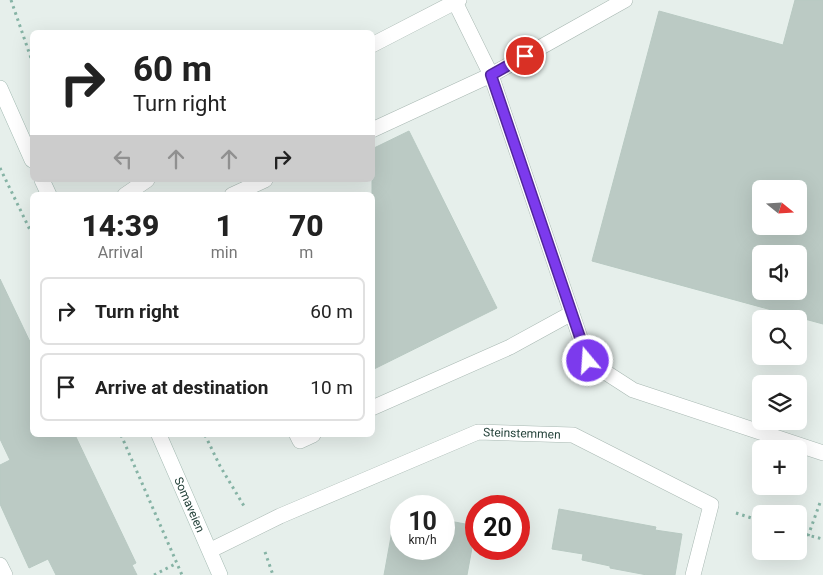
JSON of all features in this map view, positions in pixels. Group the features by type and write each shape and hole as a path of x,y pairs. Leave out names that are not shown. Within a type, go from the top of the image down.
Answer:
{"street":[{"path":"375,129 491,75 625,0"},
{"path":"375,43 457,1 491,75 588,361 633,390 823,452"},
{"path":"0,88 30,156"},
{"path":"129,192 144,182"},
{"path":"239,192 261,182"},
{"path":"375,407 510,347 572,312"},
{"name":"Steinstemmen","path":"210,550 280,516 478,432 573,435 711,505 693,575"},
{"name":"Somaveien","path":"160,437 220,575"},
{"path":"298,437 300,441 309,437"},
{"path":"0,565 5,575"}],"path":[{"path":"11,0 30,55"},
{"path":"0,168 30,230"},
{"path":"122,437 182,575"},
{"path":"821,500 808,536 823,539"},
{"path":"154,575 177,563"}],"building":[{"path":"795,0 823,0 823,324 807,320 807,310 772,310 592,261 659,11 783,45"},
{"path":"409,131 497,308 375,369 375,192 372,192 372,182 375,182 375,148"},
{"path":"0,279 30,342 30,437 76,437 136,563 132,565 137,575 56,575 48,559 29,568 0,504 0,465 10,460 0,439"},
{"path":"559,509 656,527 655,530 682,534 675,575 647,575 610,568 610,566 582,560 583,554 552,549"},
{"path":"455,522 465,524 465,560 470,560 467,575 384,575 390,542 390,560 455,560"}],"route":[{"path":"525,56 491,75 588,361"}]}
